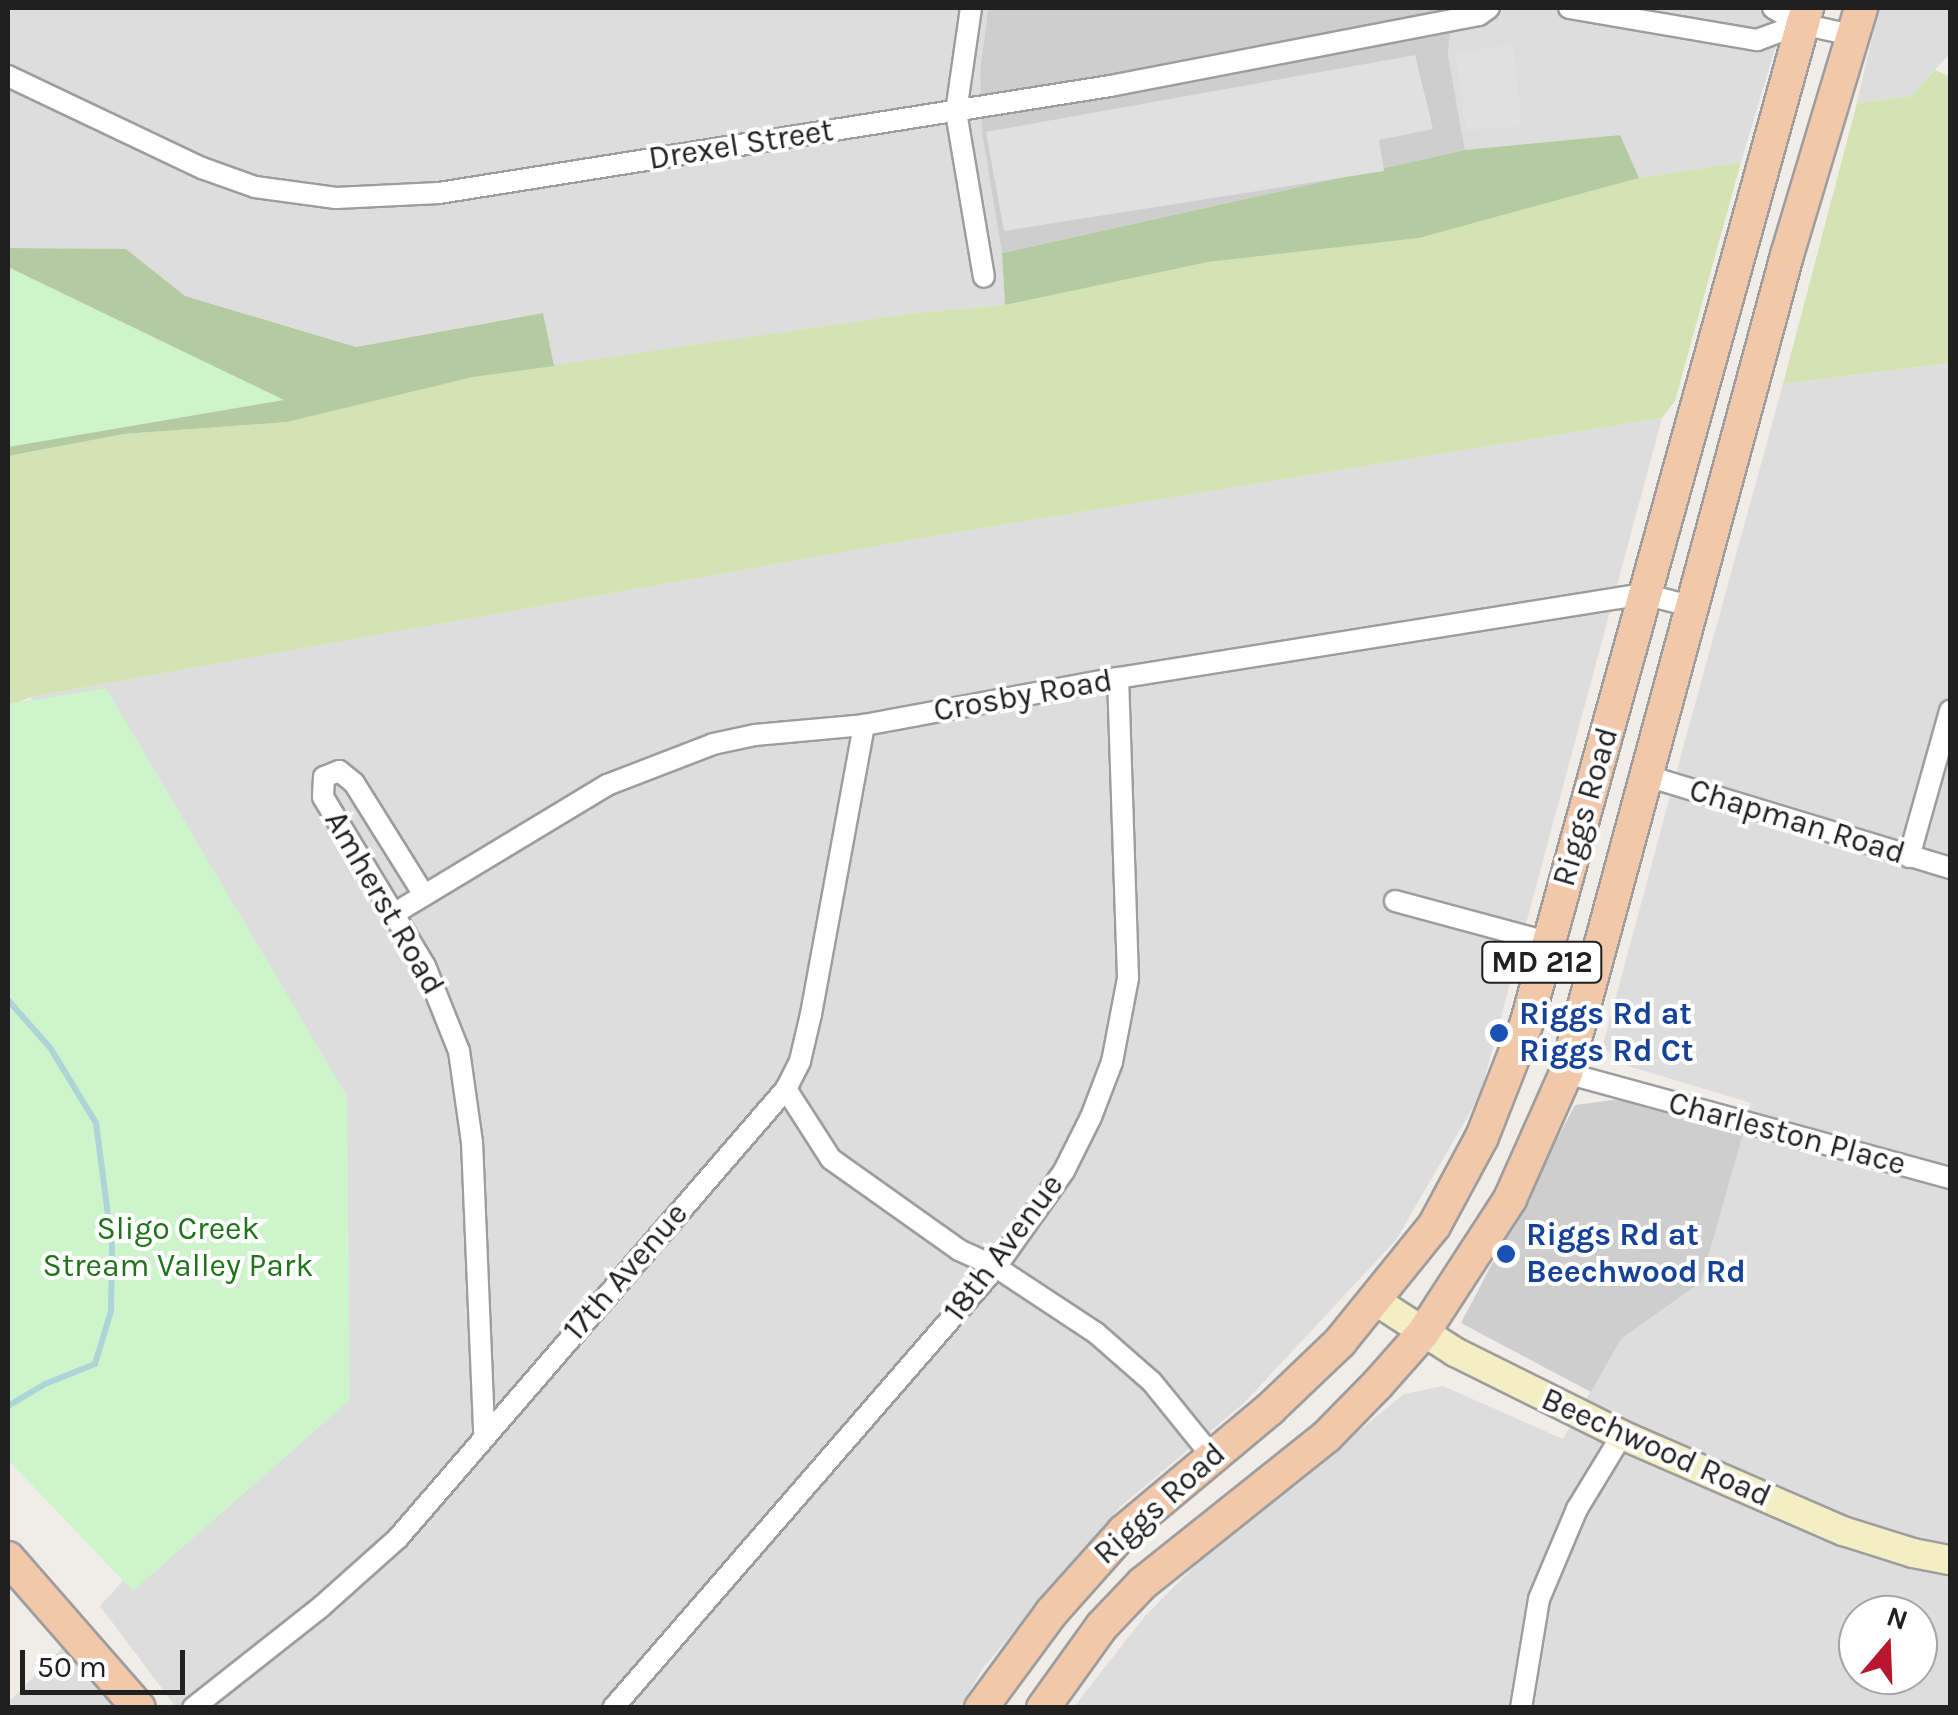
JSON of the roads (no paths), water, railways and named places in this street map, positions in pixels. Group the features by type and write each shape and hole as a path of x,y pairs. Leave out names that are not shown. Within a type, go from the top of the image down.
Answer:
{"main road":[{"name":"Riggs Road","path":"981,1708 1093,1563 1304,1379 1376,1301 1434,1226 1482,1137 1514,1060 1548,942 1644,594 1794,13"},
{"name":"Riggs Road","path":"1043,1708 1102,1626 1143,1582 1326,1437 1424,1333 1510,1199 1566,1073 1690,606 1856,22"},
{"path":"8,1558 138,1708"}],"street":[{"path":"971,8 956,112 984,277"},
{"name":"Drexel Street","path":"8,76 229,180 282,193 336,198 439,193 956,112 1479,15 1489,8"},
{"path":"1569,8 1757,40 1794,13"},
{"name":"Riggs Road","path":"1794,13 1856,22"},
{"name":"Crosby Road","path":"394,914 590,794 676,756 755,735 864,725 1118,678 1644,594 1690,606"},
{"name":"18th Avenue","path":"613,1708 996,1267 1064,1170 1102,1089 1118,1036 1129,951 1118,678"},
{"path":"1909,856 1950,711"},
{"name":"17th Avenue","path":"193,1708 398,1538 786,1089 800,1061 812,1014 864,725"},
{"name":"Amherst Road","path":"424,895 354,782 346,775 330,772 324,776 323,797 394,914 445,1009 462,1066 472,1159 484,1434"},
{"name":"Chapman Road","path":"1644,775 1950,868"},
{"path":"1395,902 1548,942"},
{"name":"Charleston Place","path":"1566,1073 1950,1178"},
{"path":"786,1089 831,1159 960,1250 996,1267 1069,1313 1152,1382 1212,1456"},
{"name":"Beechwood Road","path":"1376,1301 1424,1333 1622,1436 1843,1531 1950,1560"},
{"path":"1521,1708 1539,1599 1576,1508 1622,1436"}],"waterway":[{"path":"8,1000 51,1049 96,1123 112,1247 111,1311 95,1364 45,1384 8,1406"}],"place":[{"name":"Riggs Rd at Riggs Rd Ct","path":"1499,1033"},
{"name":"Riggs Rd at Beechwood Rd","path":"1506,1254"}],"park label":[{"name":"Sligo Creek Stream Valley Park","path":"178,1248"}]}
